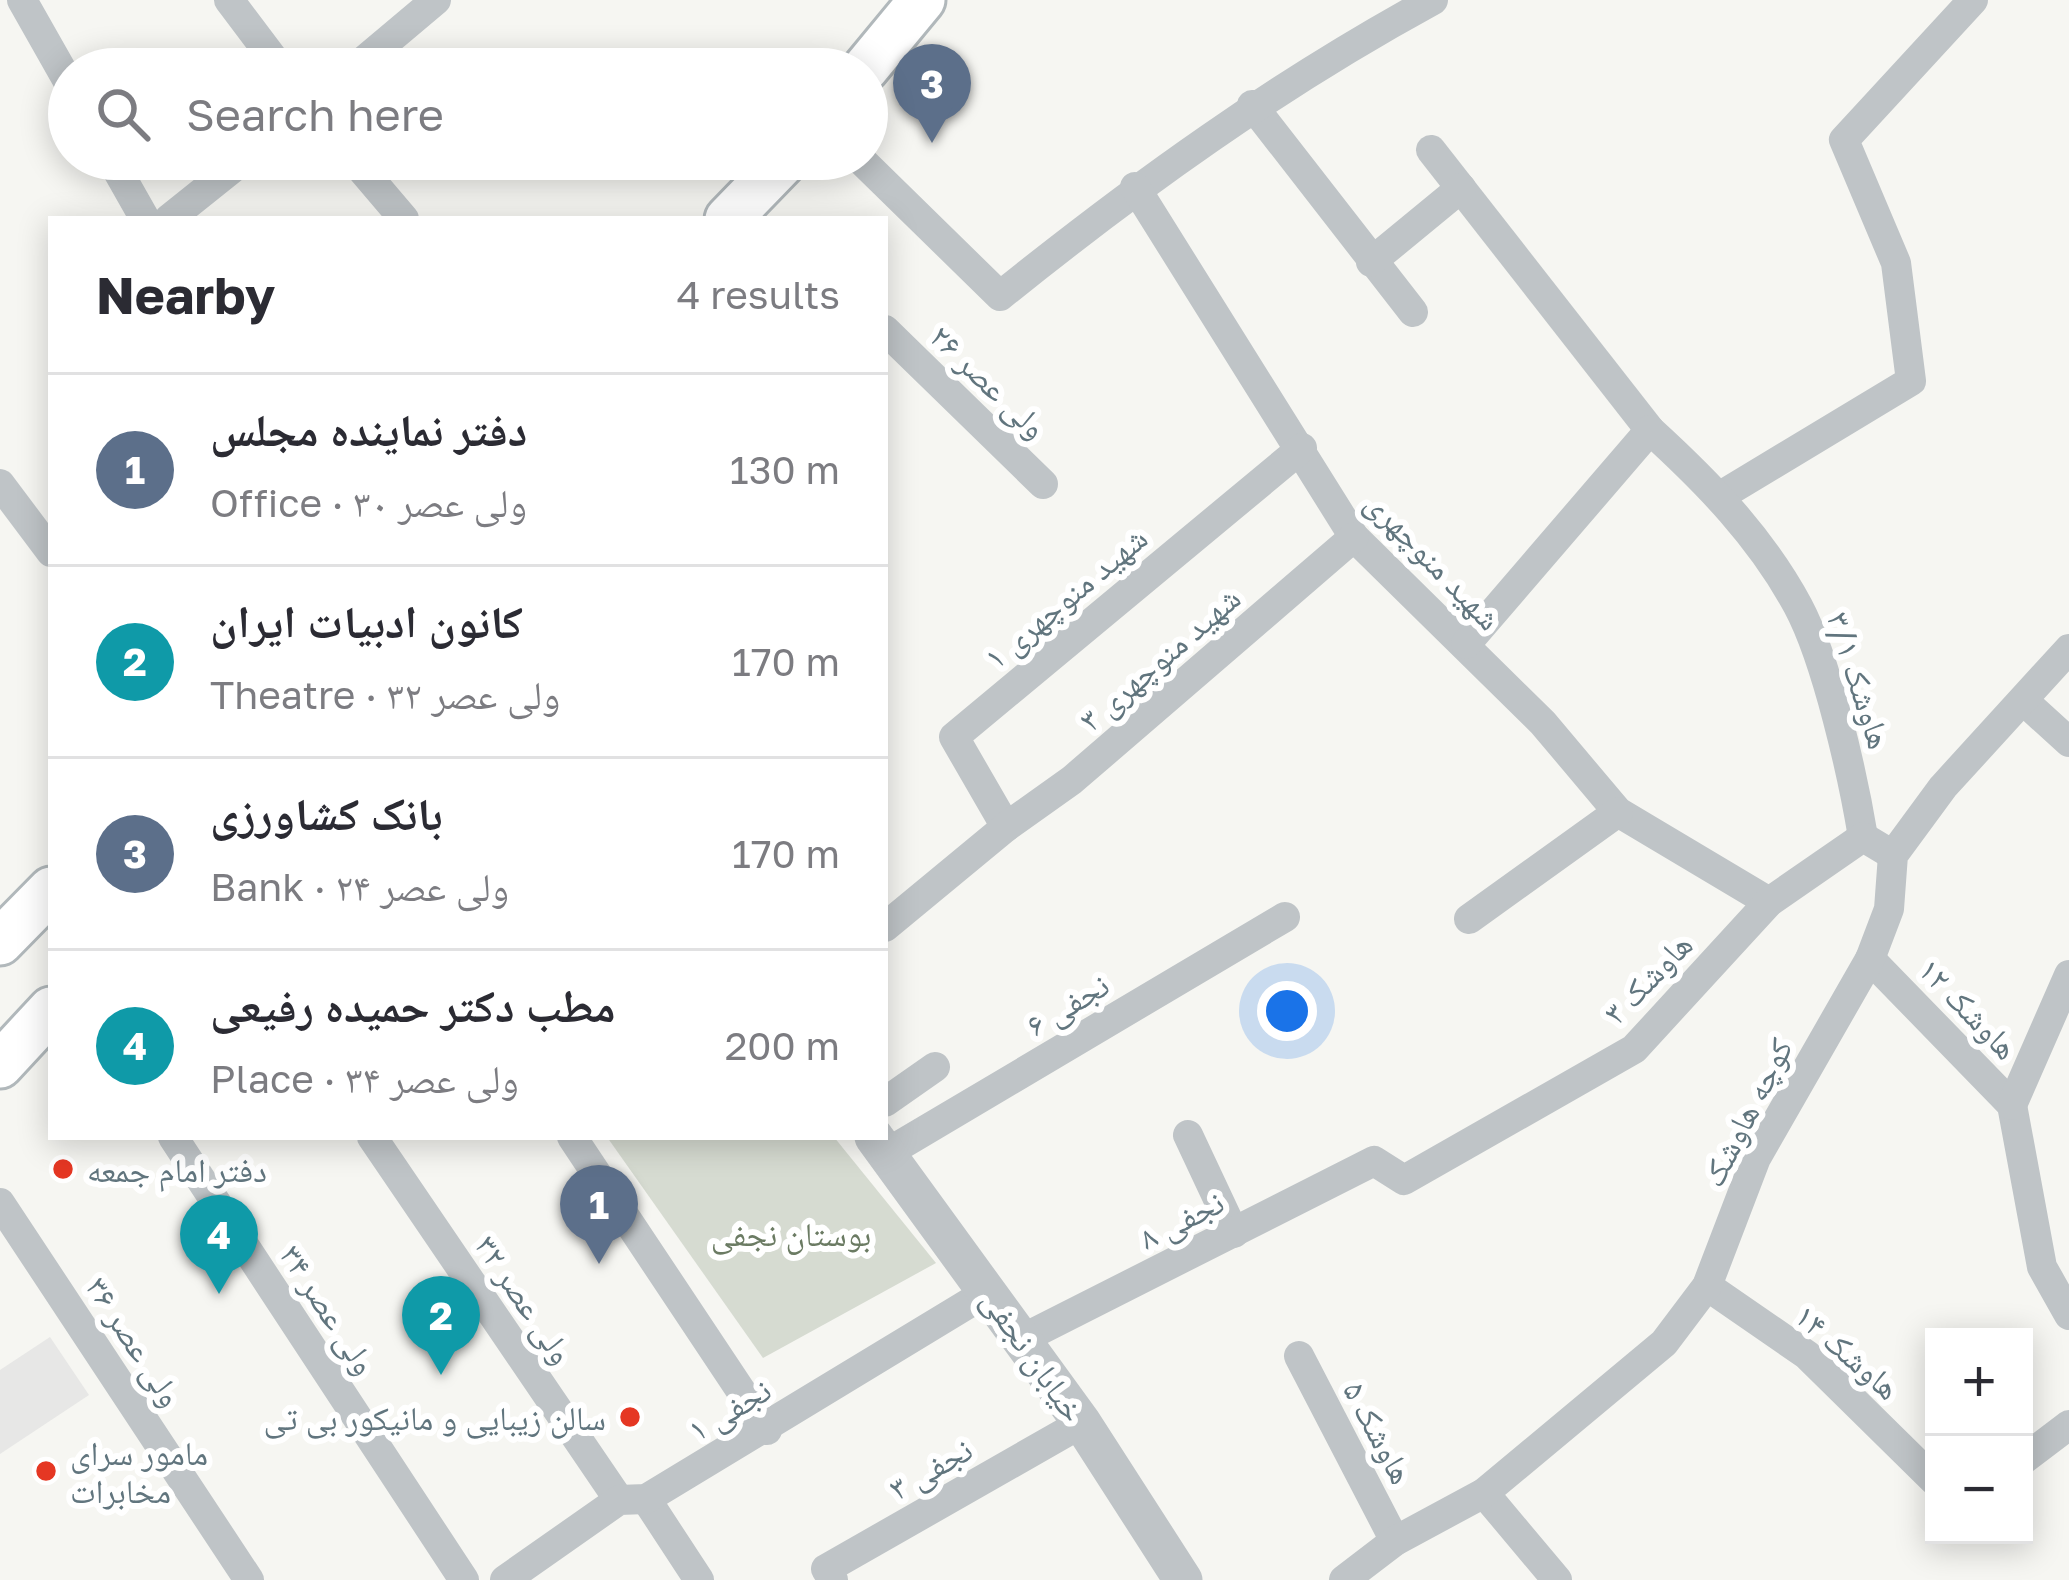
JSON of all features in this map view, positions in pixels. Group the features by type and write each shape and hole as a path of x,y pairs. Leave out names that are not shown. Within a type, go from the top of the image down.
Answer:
{"main road":[{"path":"882,48 922,0"},
{"path":"749,212 771,180"},
{"path":"0,942 48,893"},
{"path":"0,1066 48,1013"}],"street":[{"path":"22,0 49,48"},
{"path":"229,0 265,48"},
{"path":"379,48 436,0"},
{"path":"881,180 1000,296 1135,188 1252,105 1432,0"},
{"path":"1722,495 1911,381 1897,263 1844,140 1973,0"},
{"path":"1252,105 1413,312"},
{"name":"هاوشک ۳/۱","path":"1431,149 1651,430 1722,495 1800,608 1852,774 1863,837"},
{"path":"124,180 143,216"},
{"path":"173,216 218,180"},
{"path":"371,180 401,216"},
{"name":"شهید منوچهری","path":"1135,188 1354,537 1466,644 1618,812 1769,902"},
{"path":"1371,262 1461,188"},
{"name":"ولی عصر ۲۶","path":"888,333 1043,484"},
{"path":"1466,644 1651,430"},
{"name":"شهید منوچهری ۱","path":"1006,826 954,736 1302,448"},
{"path":"0,484 48,548"},
{"name":"شهید منوچهری ۳","path":"888,924 1006,826 1072,780 1354,537"},
{"path":"1863,837 1893,855 1943,788 2069,649"},
{"path":"2024,701 2069,742"},
{"path":"1469,919 1618,812"},
{"name":"هاوشک ۳","path":"1374,1161 1405,1180 1634,1048 1769,902 1863,837"},
{"name":"کوچه هاوشک","path":"1344,1580 1395,1541 1484,1492 1664,1343 1708,1286 1756,1158 1870,959 1889,909 1893,855"},
{"name":"نجفی ۶","path":"880,1145 1285,917"},
{"name":"هاوشک ۱۲","path":"1870,959 2012,1105 2042,1267 2069,1316"},
{"path":"2012,1105 2069,975"},
{"path":"888,1100 935,1067"},
{"path":"1188,1135 1234,1233"},
{"name":"ولی عصر ۳۴","path":"175,1140 464,1580"},
{"name":"ولی عصر ۳۲","path":"374,1140 632,1500 699,1580"},
{"path":"574,1140 767,1430"},
{"name":"خیابان نجفی","path":"880,1145 1082,1423 1183,1580"},
{"name":"نجفی ۸","path":"1020,1340 1374,1161"},
{"name":"ولی عصر ۳۶","path":"0,1203 249,1580"},
{"name":"هاوشک ۱۴","path":"1708,1286 1807,1355 1925,1471"},
{"name":"نجفی ۱","path":"505,1580 632,1500 767,1430 989,1291"},
{"name":"هاوشک ۵","path":"1299,1356 1395,1541"},
{"name":"نجفی ۳","path":"833,1580 826,1569 1082,1423"},
{"path":"2033,1452 2069,1425"},
{"path":"1484,1492 1557,1580"}],"shaded area":[{"path":"50,1337 89,1395 0,1454 0,1370"}],"green space":[{"name":"بوستان نجفی","path":"609,1140 836,1140 936,1263 763,1358"}],"place":[{"name":"بانک کشاورزی","path":"932,143"},
{"name":"دفتر امام جمعه","path":"63,1169"},
{"name":"دفتر نماینده مجلس","path":"599,1264"},
{"name":"مطب دکتر حمیده رفیعی","path":"219,1294"},
{"name":"کانون ادبیات ایران","path":"441,1375"},
{"name":"سالن زیبایی و مانیکور بی تی","path":"630,1417"},
{"name":"مامور سرای مخابرات","path":"46,1471"}]}
